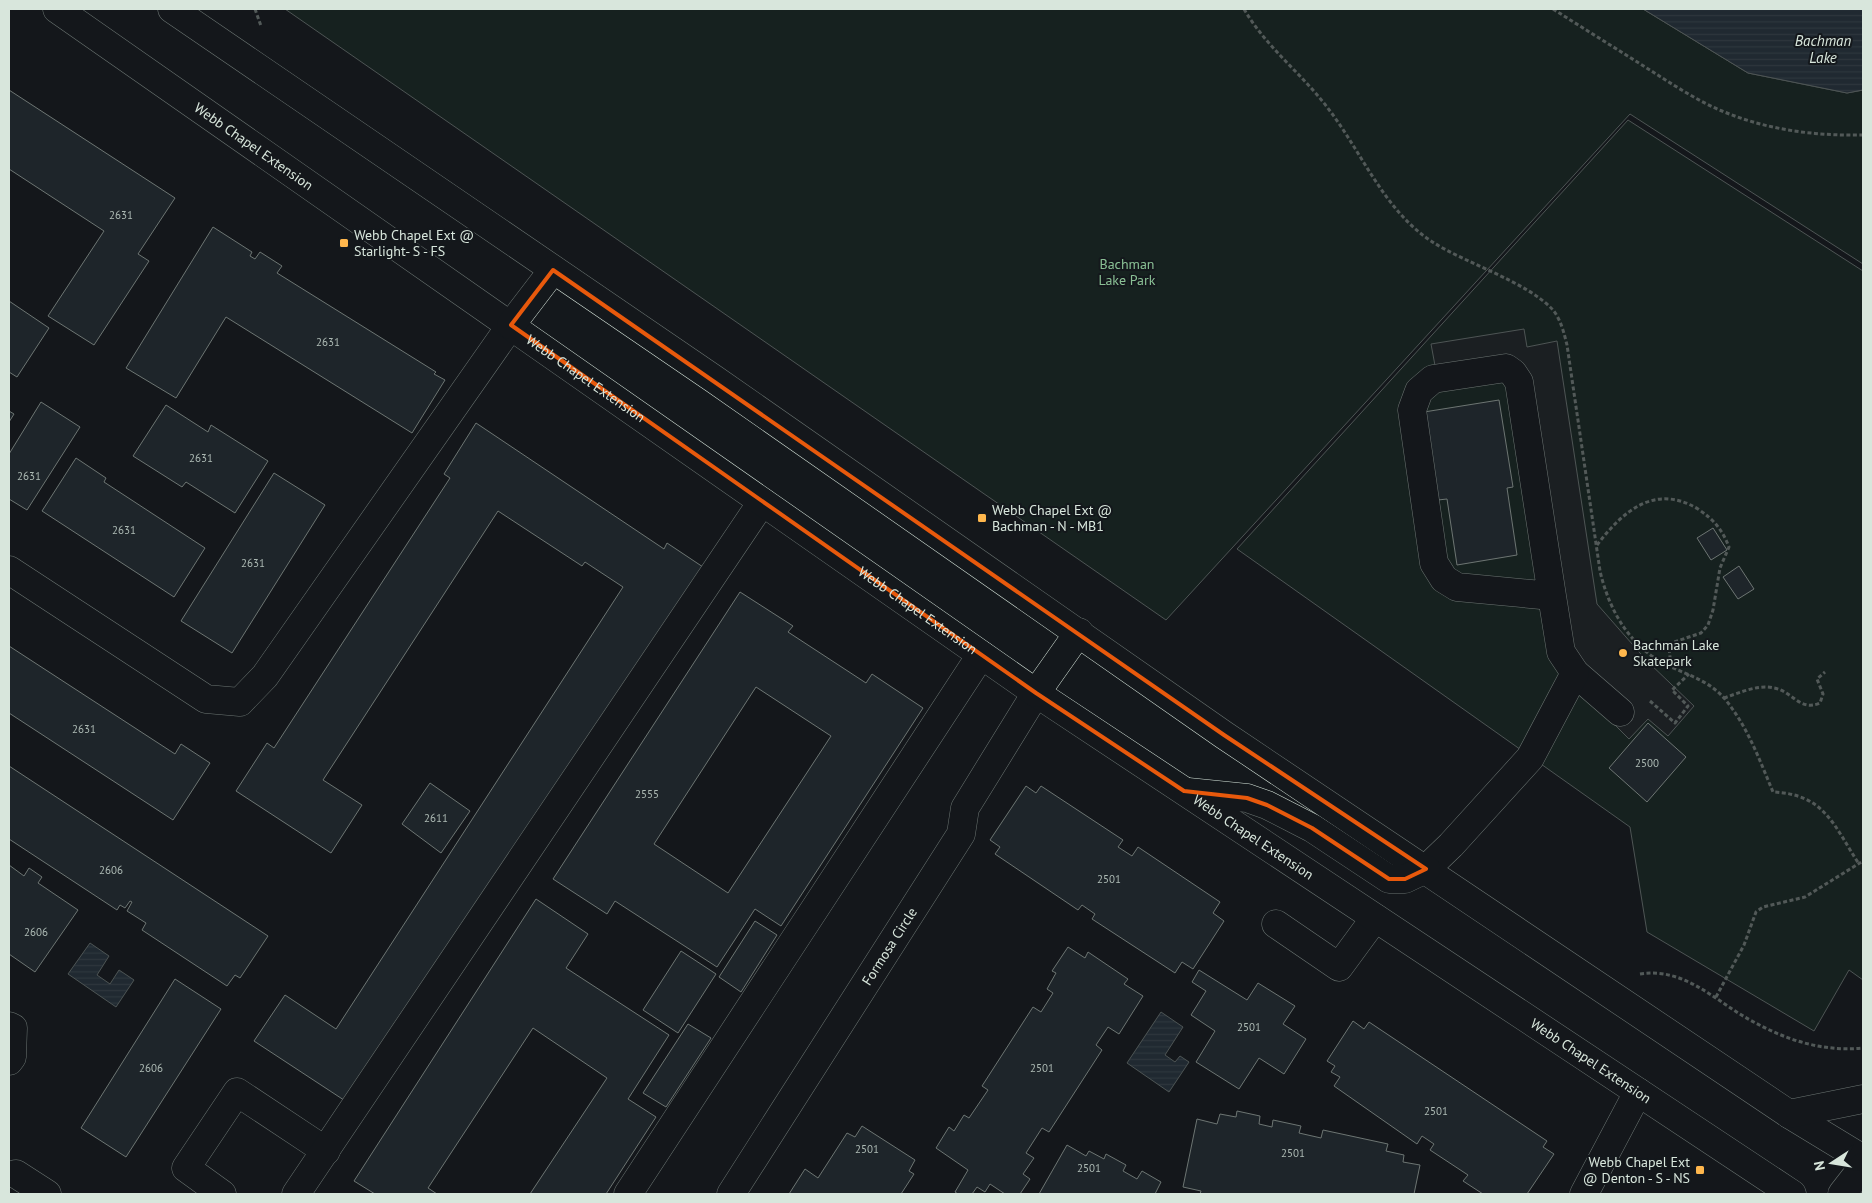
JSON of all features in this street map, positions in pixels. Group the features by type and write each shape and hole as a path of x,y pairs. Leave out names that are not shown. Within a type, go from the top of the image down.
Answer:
{"main road":[{"name":"Webb Chapel Extension","path":"57,9 1036,693 1792,1194"},
{"path":"172,9 714,378 1224,735 1789,1114 1863,1159"},
{"path":"9,570 206,699 240,702 265,676 511,325 553,270"},
{"path":"1552,596 1458,587 1444,579 1434,564 1412,410 1419,391 1433,379 1506,368 1514,373 1519,382 1561,652 1575,672 1620,712"},
{"path":"296,1194 762,502"},
{"name":"Formosa Circle","path":"731,1194 961,834 965,808 1036,693 1079,632"},
{"path":"628,1194 981,655"},
{"path":"1184,791 1247,798 1267,805 1312,828 1389,879 1405,879 1426,869 1452,845 1530,758 1575,672"},
{"path":"1276,924 1339,966 1375,918"},
{"path":"9,1026 13,1028 12,1056 9,1061"},
{"path":"222,1194 186,1168 237,1092 326,1151"},
{"path":"1584,1194 1638,1092"},
{"path":"1789,1114 1863,1099"},
{"path":"1842,1194 1863,1167"},
{"path":"16,1174 47,1194"}],"path":[{"path":"255,9 261,26"},
{"path":"1553,9 1683,91 1721,111 1756,123 1788,130 1832,136 1863,135"},
{"path":"1597,545 1613,525 1628,512 1638,505 1664,498 1678,500 1692,506 1714,519 1720,526 1729,547 1720,568 1713,610 1708,625 1701,633 1674,642 1669,648 1671,667"},
{"path":"1724,698 1745,690 1774,688 1803,705 1811,707 1820,703 1823,694 1817,679 1825,672"},
{"path":"1675,723 1688,706 1672,690 1689,674"},
{"path":"1773,792 1790,793 1806,798 1817,805 1826,814 1859,864"},
{"path":"1716,997 1744,945 1756,912 1763,907 1805,898 1863,861"},
{"path":"1640,974 1670,973 1716,997 1749,1019 1794,1040 1820,1048 1844,1050 1863,1048"}],"highlighted area":[{"path":"553,270 1224,735 1426,869 1405,879 1389,879 1312,828 1267,805 1247,798 1184,791 1036,693 511,325"}],"green space":[{"name":"Bachman Lake Park","path":"285,9 1643,9 1748,73 1847,93 1863,90 1863,264 1630,114 1166,620"},
{"name":"Bachman Lake Skatepark","path":"1628,120 1863,271 1863,980 1849,970 1814,1031 1647,932 1630,827 1237,549"}],"shaded area":[{"path":"1524,329 1527,347 1557,341 1597,604 1647,661 1694,706 1668,736 1648,719 1629,739 1557,667 1511,377 1439,387 1431,344"}],"water":[{"name":"Bachman Lake","path":"1643,9 1863,9 1863,90 1847,93 1748,73"},
{"path":"90,943 109,956 97,975 110,984 119,970 134,980 116,1007 68,974"},
{"path":"1161,1012 1183,1027 1165,1055 1175,1062 1180,1056 1189,1062 1169,1092 1127,1063"}],"building":[{"path":"9,90 175,198 138,254 149,261 94,345 48,316 104,231 9,169"},
{"path":"213,227 252,252 250,256 255,259 260,252 282,266 277,273 436,372 434,374 445,380 412,433 226,317 176,398 126,368"},
{"path":"9,301 49,328 17,377 9,372"},
{"path":"1499,400 1513,487 1507,488 1517,555 1457,565 1447,499 1438,500 1424,412"},
{"path":"41,402 80,427 27,510 9,499 9,454"},
{"path":"166,405 208,432 211,425 268,461 235,513 186,482 182,487 133,456"},
{"path":"9,411 14,414 9,422"},
{"path":"476,423 664,549 667,543 712,573 353,1106 254,1041 285,995 336,1029 623,587 585,562 582,566 498,511 323,780 362,805 331,853 236,791 267,743 274,748 450,478 444,474"},
{"path":"76,458 106,478 104,482 205,548 174,597 42,511"},
{"path":"274,473 325,505 232,653 181,621"},
{"path":"1713,528 1727,550 1711,560 1697,538"},
{"path":"1739,566 1754,589 1738,599 1723,577"},
{"path":"740,592 793,626 788,632 866,683 872,674 923,708 781,926 755,909 717,967 615,901 607,914 553,879","holes":["756,687 831,736 728,893 654,844"]},
{"path":"9,646 175,754 181,744 210,763 173,820 9,713"},
{"path":"1648,723 1686,757 1647,802 1609,768"},
{"path":"9,766 268,936 240,978 235,975 227,986 142,930 146,923 127,911 132,902 130,901 125,908 120,905 117,910 9,839"},
{"path":"430,783 470,811 441,853 402,824"},
{"path":"1026,786 1036,793 1041,786 1123,840 1118,847 1132,856 1138,847 1220,902 1213,913 1224,921 1193,969 1182,962 1175,973 1092,919 1095,914 1082,905 1078,910 995,854 1000,847 990,840"},
{"path":"9,865 24,876 29,868 42,877 38,883 78,910 35,972 9,954"},
{"path":"536,899 588,934 566,968 669,1035 628,1099 656,1117 606,1194 530,1194 607,1078 533,1028 428,1188 437,1194 375,1194 354,1181"},
{"path":"755,921 777,935 741,992 719,977"},
{"path":"1068,947 1085,958 1088,952 1128,979 1124,984 1143,996 1119,1034 1108,1027 1096,1045 1102,1050 1049,1132 1042,1128 1026,1153 1034,1158 1023,1174 1030,1179 1020,1194 1005,1194 990,1184 985,1192 977,1187 972,1194 958,1194 955,1192 968,1170 936,1148 949,1127 954,1131 964,1115 969,1118 988,1090 982,1086 1033,1007 1041,1012 1053,993 1047,989 1056,973 1052,971"},
{"path":"681,951 716,974 678,1033 643,1010"},
{"path":"1199,970 1247,1000 1258,983 1295,1006 1283,1024 1306,1039 1284,1074 1259,1058 1239,1089 1196,1062 1215,1031 1191,1015 1206,991 1192,982"},
{"path":"175,979 221,1009 126,1157 81,1128"},
{"path":"1353,1021 1364,1029 1369,1022 1547,1141 1543,1147 1554,1154 1527,1194 1483,1194 1463,1181 1468,1175 1430,1150 1434,1144 1422,1136 1417,1144 1334,1086 1340,1077 1331,1072 1335,1066 1327,1061"},
{"path":"688,1024 711,1038 666,1107 643,1093"},
{"path":"1237,1111 1260,1116 1259,1124 1272,1127 1273,1120 1301,1126 1299,1133 1321,1138 1323,1130 1388,1144 1386,1151 1404,1155 1403,1162 1420,1165 1414,1194 1200,1194 1201,1191 1183,1187 1197,1119 1217,1124 1220,1114 1236,1117"},
{"path":"862,1126 915,1160 909,1171 914,1174 901,1194 789,1194 805,1169 818,1178 847,1133 855,1137"},
{"path":"1067,1145 1086,1156 1089,1151 1104,1159 1106,1154 1126,1165 1123,1171 1137,1179 1142,1171 1161,1182 1155,1194 1039,1194"}],"place":[{"name":"Webb Chapel Ext @ Starlight- S - FS","path":"344,243"},
{"name":"Webb Chapel Ext @ Bachman - N - MB1","path":"982,518"},
{"name":"Bachman Lake Skatepark","path":"1623,653"},
{"name":"Webb Chapel Ext @ Denton - S - NS","path":"1700,1170"}]}
